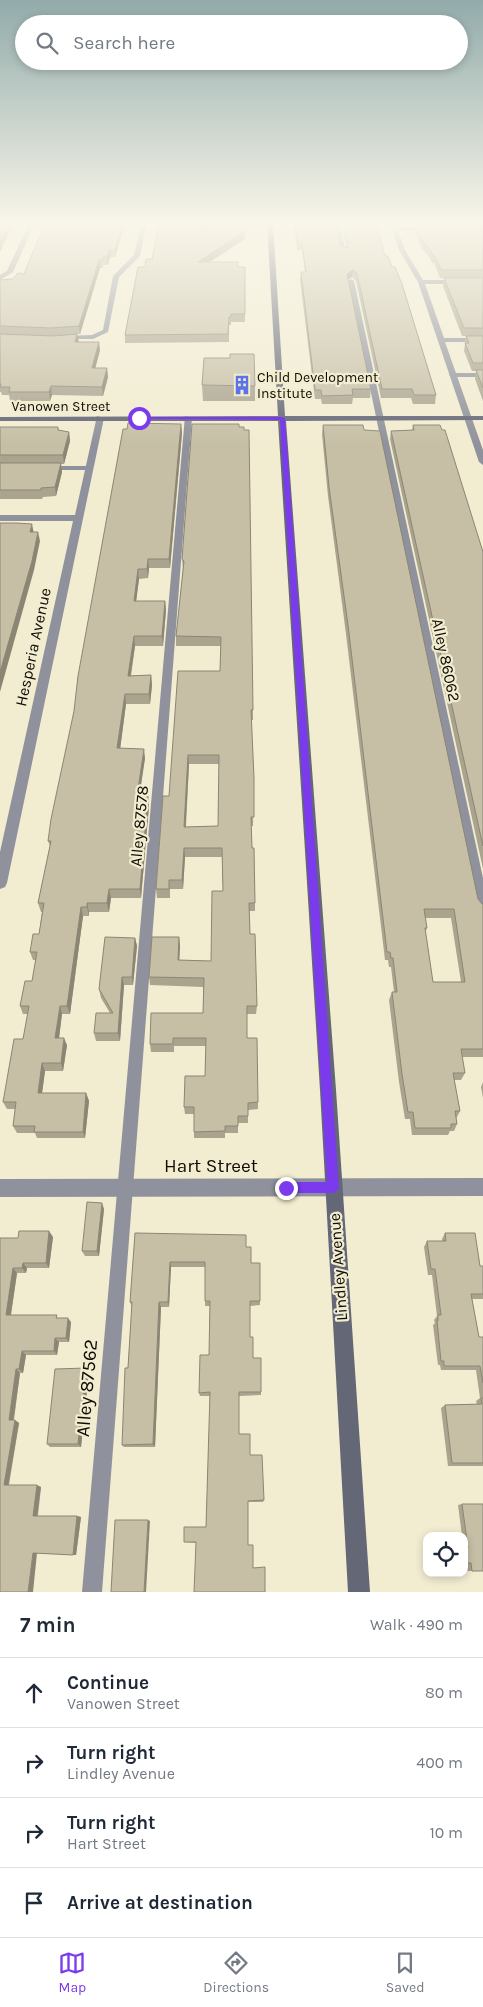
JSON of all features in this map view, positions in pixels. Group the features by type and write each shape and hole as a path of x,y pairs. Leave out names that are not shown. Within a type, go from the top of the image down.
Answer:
{"main road":[{"name":"Lindley Avenue","path":"275,297 359,1592"},
{"name":"Vanowen Street","path":"0,419 483,418"}],"street":[{"path":"49,338 85,338 101,335 108,328 107,320 112,297"},
{"path":"426,297 483,462"},
{"path":"441,340 483,340"},
{"name":"Hesperia Avenue","path":"0,883 100,418"},
{"path":"0,518 77,518"},
{"name":"Hart Street","path":"0,1188 483,1186"}],"lane":[{"name":"Alley 86062","path":"354,297 483,907"},
{"path":"452,375 483,375"},
{"name":"Alley 87578","path":"125,1188 188,418"},
{"path":"36,468 88,468"},
{"name":"Alley 87562","path":"92,1592 125,1188"}],"building":[{"path":"0,297 88,297 79,326 51,328 0,326"},
{"path":"132,297 245,297 245,314 231,314 231,317 229,317 228,334 125,335"},
{"path":"304,297 352,297 371,389 352,389 353,395 322,396 321,390 315,390"},
{"path":"362,297 406,297 436,395 414,395 412,389 382,389"},
{"path":"452,297 483,297 483,328 464,328"},
{"path":"0,334 53,336 77,334 75,342 99,342 92,368 107,368 102,387 51,386 49,392 9,392 10,387 0,387"},
{"path":"466,336 483,336 483,363 473,363 465,343 469,343"},
{"path":"230,354 254,354 255,386 202,385 204,358 230,358"},
{"path":"476,370 483,370 483,388"},
{"path":"128,423 181,424 169,559 148,559 147,569 138,569 134,601 165,601 162,636 134,636 128,676 151,675 149,694 125,694 117,748 144,749 137,796 148,796 140,889 109,889 107,903 87,903 87,907 81,907 67,1006 60,1006 55,1038 64,1038 61,1063 42,1063 38,1093 86,1093 83,1132 34,1132 35,1126 13,1126 16,1102 3,1102 14,1039 23,1039 29,1006 20,1006 25,981 32,981 37,952 30,952 33,934 39,934 44,903 38,903 51,841 48,841 51,819 74,711 78,676 123,429 127,429"},
{"path":"192,424 239,424 239,427 244,427 244,430 249,430 253,710 251,710 254,778 254,817 251,817 252,848 254,848 255,903 249,903 250,934 255,934 257,1006 247,1006 247,1038 257,1038 258,1102 248,1103 248,1116 238,1116 238,1126 225,1126 225,1131 194,1132 194,1107 184,1107 185,1076 205,1076 206,1038 173,1038 173,1044 150,1044 151,1013 203,1013 204,978 149,977 152,937 179,937 178,960 211,961 212,891 223,891 222,848 184,848 182,880 169,880 169,889 156,889 163,796 169,796 178,671 220,671 221,637 176,636 184,561 182,559","holes":["188,755 219,755 218,826 184,827"]},
{"path":"323,425 363,425 364,430 380,431 478,899 483,904 483,1049 461,1049 465,1073 453,1073 460,1111 455,1111 457,1124 451,1124 451,1128 415,1128 413,1112 408,1112 392,992 397,992 393,958 391,958 390,952 387,952 348,625 329,487","holes":["424,909 454,909 465,982 433,982"]},
{"path":"413,425 440,425 442,430 445,430 483,552 483,846 391,431 414,430"},
{"path":"0,427 58,427 58,430 69,432 63,455 0,455"},
{"path":"0,463 61,463 55,487 41,488 41,490 0,490"},
{"path":"0,523 32,524 30,532 38,532 32,561 0,672"},
{"path":"105,937 135,938 132,977 122,977 118,1033 94,1033 96,1013 113,1013 99,989"},
{"path":"87,1202 102,1203 97,1251 82,1251"},
{"path":"19,1231 49,1231 46,1263 23,1263 22,1268 13,1268 6,1315 57,1315 56,1318 68,1318 66,1338 55,1338 54,1351 22,1351 19,1369 16,1369 9,1420 15,1420 4,1485 37,1485 33,1516 77,1516 73,1555 33,1553 28,1592 0,1592 0,1238 18,1238"},
{"path":"135,1233 246,1235 246,1247 251,1247 251,1263 260,1263 260,1301 250,1301 250,1337 253,1337 253,1358 261,1358 261,1392 239,1392 239,1434 250,1434 250,1455 262,1455 264,1500 248,1501 248,1545 253,1545 253,1568 265,1567 265,1592 194,1592 196,1542 184,1542 184,1527 206,1527 210,1392 199,1393 200,1355 209,1355 210,1301 205,1301 205,1262 170,1262 168,1302 159,1302 153,1444 122,1445 125,1368 128,1368"},
{"path":"445,1233 475,1233 480,1266 483,1266 483,1294 471,1294 479,1337 483,1337 483,1383 480,1366 444,1366 444,1361 441,1361 437,1321 438,1315 441,1315 435,1269 431,1269 427,1241 446,1241"},
{"path":"86,1368 78,1444 47,1444 55,1369"},
{"path":"481,1398 483,1398 483,1463 452,1463 445,1405 482,1404"},
{"path":"462,1504 483,1504 483,1571 472,1571 471,1563 468,1563 468,1532 466,1532"},
{"path":"115,1520 148,1520 144,1592 111,1592"}],"place":[{"name":"Child Development Institute","path":"242,385"}],"route":[{"path":"139,418 282,418 333,1188 286,1188"}]}
